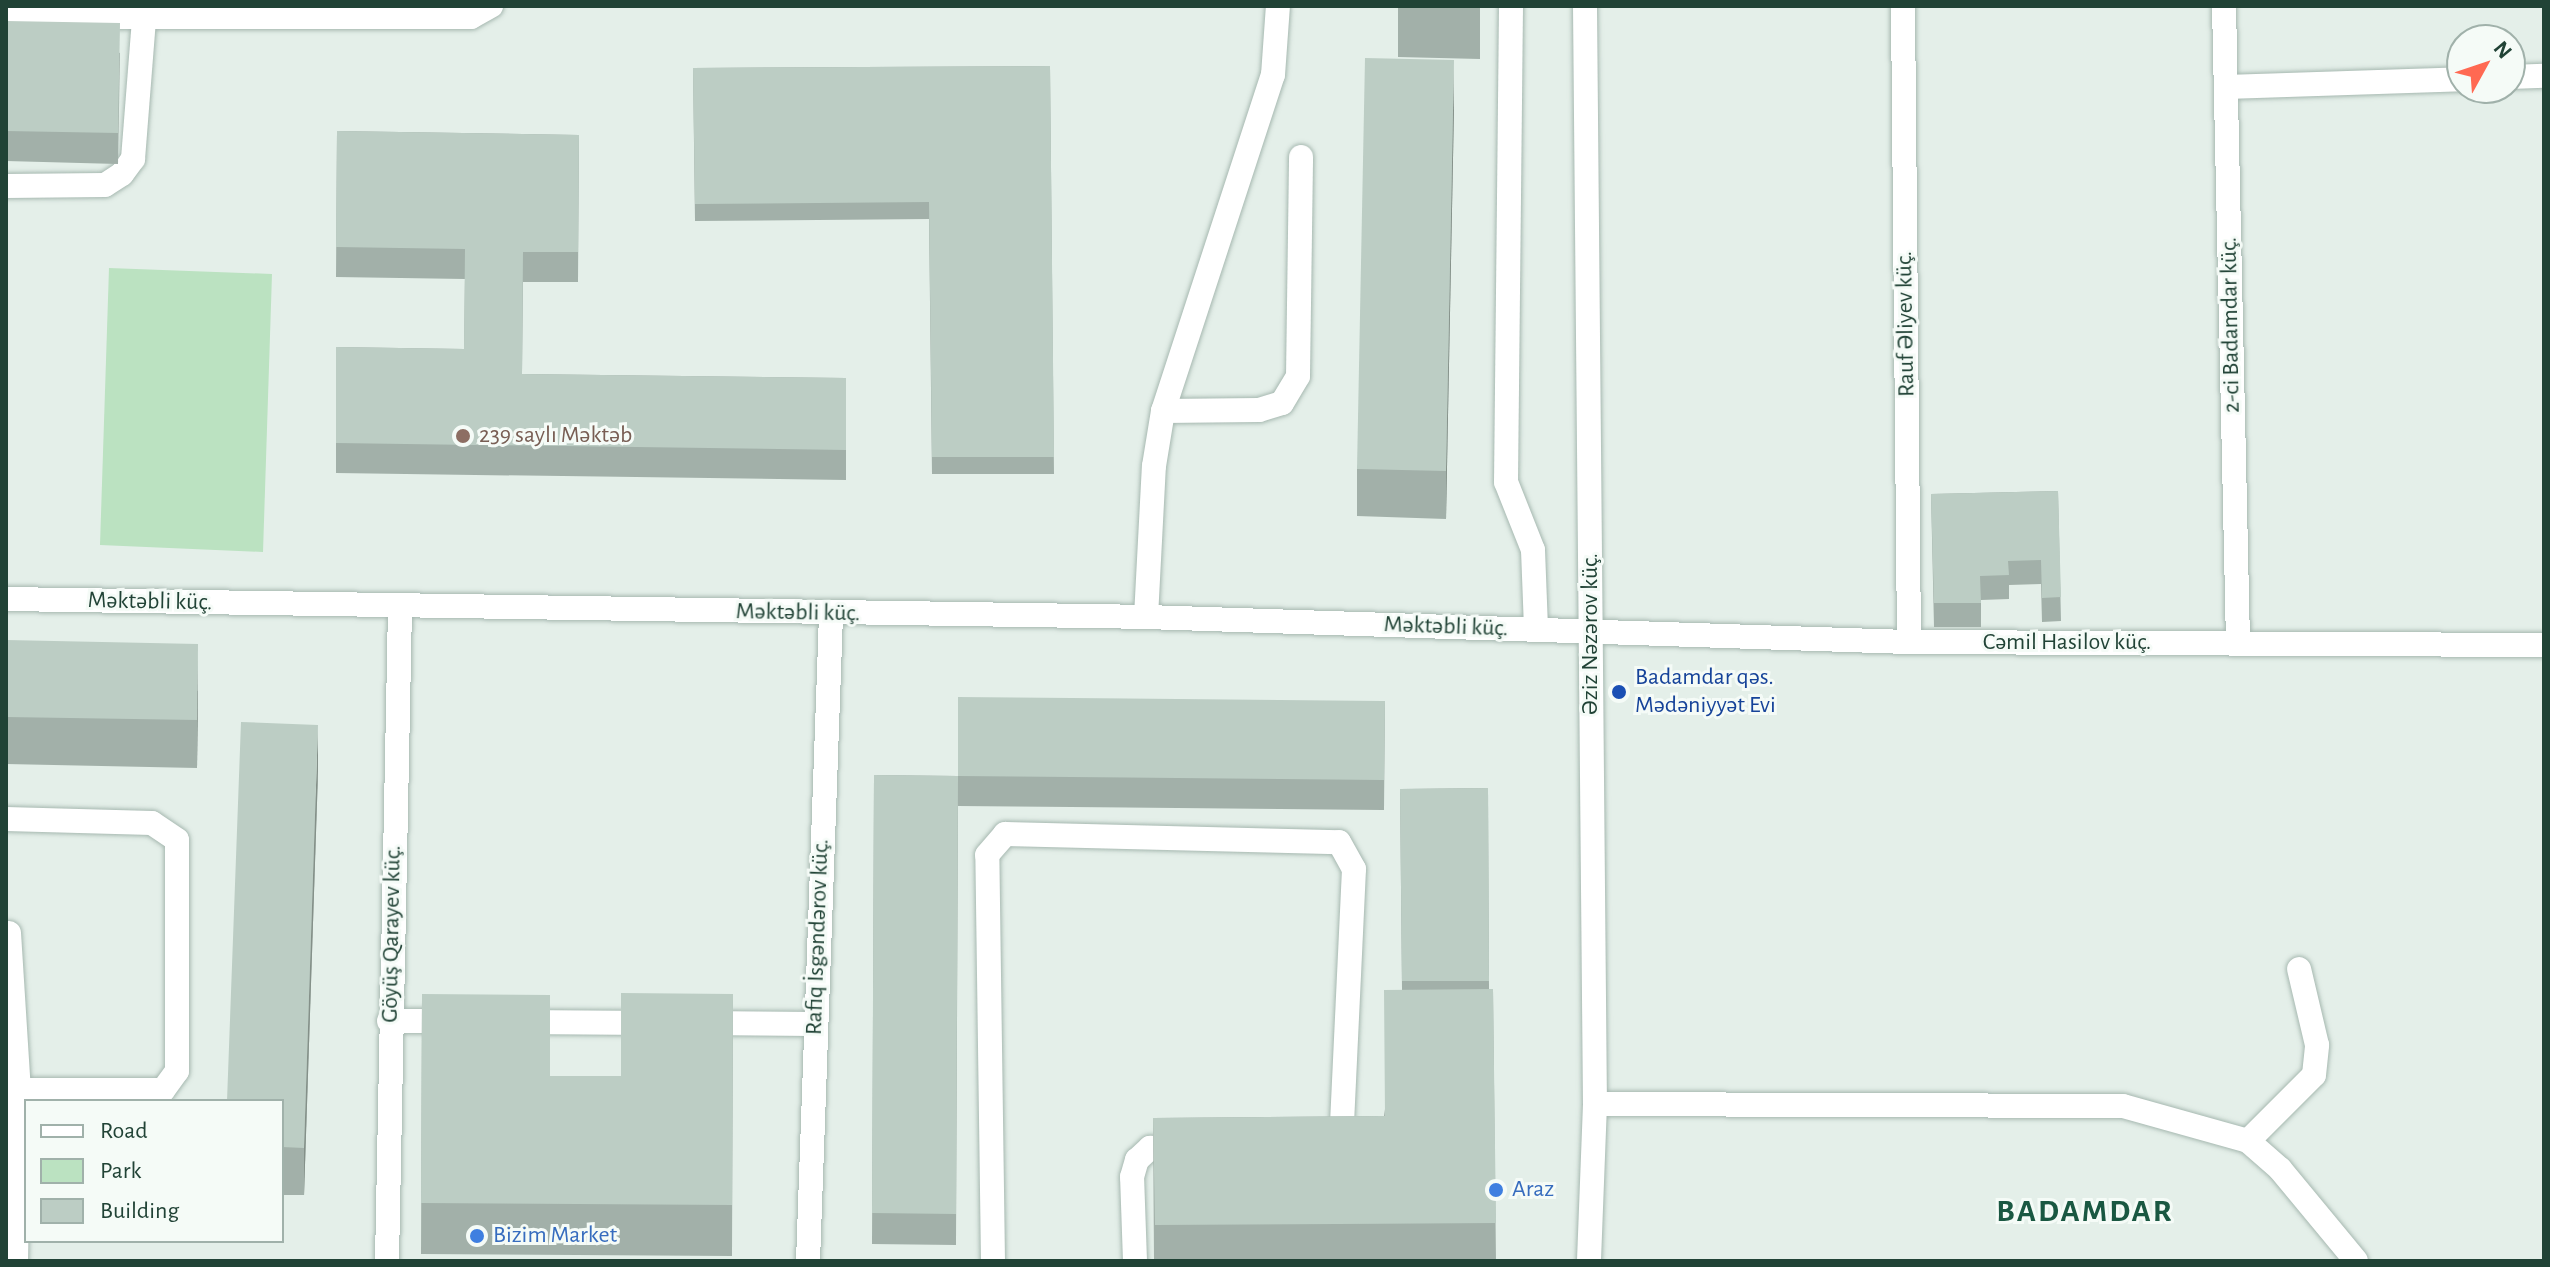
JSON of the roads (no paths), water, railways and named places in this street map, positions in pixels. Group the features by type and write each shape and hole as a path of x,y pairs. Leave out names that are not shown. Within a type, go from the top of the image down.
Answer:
{"street":[{"path":"6,17 59,12 144,20 471,17 491,6"},
{"path":"1146,617 1154,466 1163,411 1273,75 1278,6"},
{"path":"1511,6 1506,482 1533,550 1536,629"},
{"name":"Əziz Nəzərov küç.","path":"1585,6 1595,1104 1589,1261"},
{"name":"Rauf Əliyev küç.","path":"1903,6 1909,642"},
{"name":"2-ci Badamdar küç.","path":"2224,6 2238,644"},
{"path":"6,186 105,185 122,174 133,159 144,20"},
{"path":"2226,87 2446,80"},
{"path":"1163,411 1259,410 1282,403 1298,376 1301,157"},
{"name":"Məktəbli küç.","path":"6,599 1146,617 1590,631"},
{"name":"Göyüş Qarayev küç.","path":"387,1261 389,1021 400,607"},
{"name":"Rafiq İsgəndərov küç.","path":"808,1261 814,1024 831,614"},
{"name":"Cəmil Hasilov küç.","path":"1590,631 1909,642 2544,645"},
{"path":"6,819 152,823 177,840 177,1071 163,1090 19,1090"},
{"path":"993,1261 987,855 1005,834 1339,842 1354,869 1342,1126 1335,1144 1304,1144"},
{"path":"9,933 19,1090 16,1261"},
{"path":"2248,1141 2314,1075 2317,1045 2299,969"},
{"path":"389,1021 814,1024"},
{"path":"1595,1104 2123,1106 2248,1141 2280,1169 2356,1261"},
{"path":"1135,1261 1132,1177 1137,1160 1150,1148 1212,1147"}],"place":[{"name":"239 saylı Məktəb","path":"463,436"},
{"name":"Badamdar qəs. Mədəniyyət Evi","path":"1619,692"},
{"name":"Araz","path":"1496,1190"},
{"name":"Bizim Market","path":"477,1236"}],"district":[{"name":"BADAMDAR","path":"2085,1211"}]}
